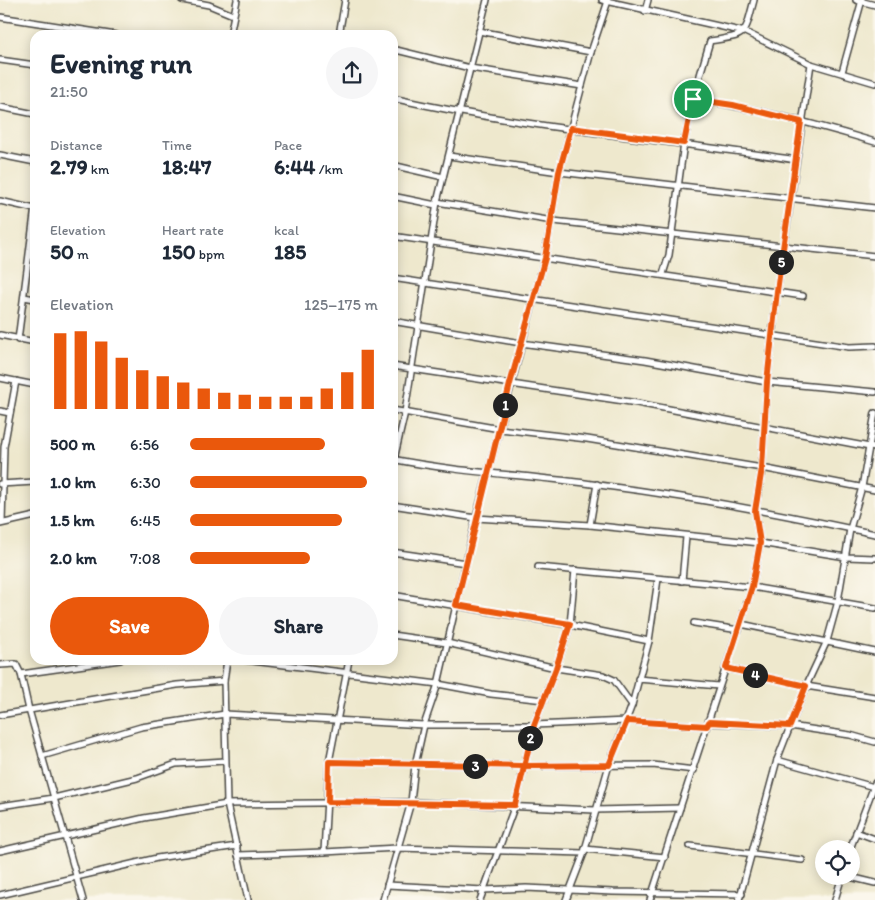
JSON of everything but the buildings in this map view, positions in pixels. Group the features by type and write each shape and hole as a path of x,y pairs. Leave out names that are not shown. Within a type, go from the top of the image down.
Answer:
{"street":[{"path":"182,0 209,5 233,15"},
{"path":"231,30 237,0"},
{"path":"339,30 345,0"},
{"path":"398,440 437,203 487,0"},
{"path":"645,11 648,0"},
{"path":"663,274 668,264 684,143 693,99 710,41 740,36 745,32 754,0"},
{"path":"842,72 860,0 875,5"},
{"path":"383,900 410,802 415,765 424,725 438,684 476,518 510,384 545,258 559,172 605,1 745,32 811,64 875,83"},
{"path":"0,17 84,30"},
{"path":"479,31 591,52"},
{"path":"398,50 470,68 582,86"},
{"path":"0,60 30,64"},
{"path":"650,900 694,770 719,686 752,587 760,543 755,511 762,468 767,382 777,291 811,64"},
{"path":"398,99 460,113 796,160"},
{"path":"693,99 733,105 827,127 875,142"},
{"path":"0,107 30,113"},
{"path":"0,155 30,161"},
{"path":"449,156 559,172 875,208"},
{"path":"398,166 443,177"},
{"path":"398,197 552,220 875,256"},
{"path":"0,201 30,207"},
{"path":"398,237 663,274 803,296"},
{"path":"18,340 30,264"},
{"path":"398,279 849,347 875,346"},
{"path":"24,297 30,298"},
{"path":"398,322 522,343 645,360 767,382 875,392"},
{"path":"0,335 30,341"},
{"path":"398,367 637,403 872,447"},
{"path":"0,378 30,383"},
{"path":"16,381 2,447 1,524 30,517"},
{"path":"0,411 10,413"},
{"path":"398,411 500,429 587,439 762,468 850,487 875,490"},
{"path":"739,900 777,760 806,686 827,641 838,600 850,529 872,447 875,413"},
{"path":"398,460 488,474 597,484 676,496 875,534"},
{"path":"1,484 30,482"},
{"path":"590,525 597,484"},
{"path":"398,506 476,518 590,525 686,537 760,543 846,557 875,558"},
{"path":"682,581 686,537"},
{"path":"398,553 466,563"},
{"path":"538,567 752,587 838,600 875,608"},
{"path":"480,900 515,805 534,725 556,668 570,624 575,570"},
{"path":"566,900 584,851 594,810 609,765 632,704 649,641 658,579"},
{"path":"398,596 570,624 649,641"},
{"path":"694,623 740,627 827,641 875,652"},
{"path":"398,636 448,643 556,668 603,675 614,680 632,704"},
{"path":"0,665 16,664 21,674 29,710 83,900"},
{"path":"21,674 85,665"},
{"path":"226,665 224,681 227,804 248,900"},
{"path":"281,665 438,684 490,694 544,700"},
{"path":"324,852 329,762 348,665"},
{"path":"726,668 806,686 875,697"},
{"path":"638,679 719,686"},
{"path":"0,716 177,685 224,681"},
{"path":"42,756 141,727 225,714 339,718 424,725 534,725 627,721 790,726 850,735 875,742"},
{"path":"777,760 874,785 853,840"},
{"path":"0,806 54,798 138,778 169,765 225,761"},
{"path":"329,762 415,765 653,765 694,770"},
{"path":"0,850 64,835 227,804 410,802 515,805 594,810 680,808"},
{"path":"856,832 875,839"},
{"path":"0,895 157,858 237,846"},
{"path":"690,846 753,852 802,860"},
{"path":"238,855 397,848 584,851 665,857"},
{"path":"860,880 875,884"},
{"path":"388,885 484,890 526,888 570,891 742,894"},
{"path":"835,900 839,885"}],"route":[{"path":"693,99 684,143 571,128 559,172 545,258 510,384 456,605 570,624 556,668 534,725 523,766 515,805 328,802 329,762 415,765 523,766 609,765 627,721 707,726 709,722 790,726 806,686 726,668 752,587 760,543 755,511 762,468 767,382 777,291 801,122 733,105 693,99"}]}
